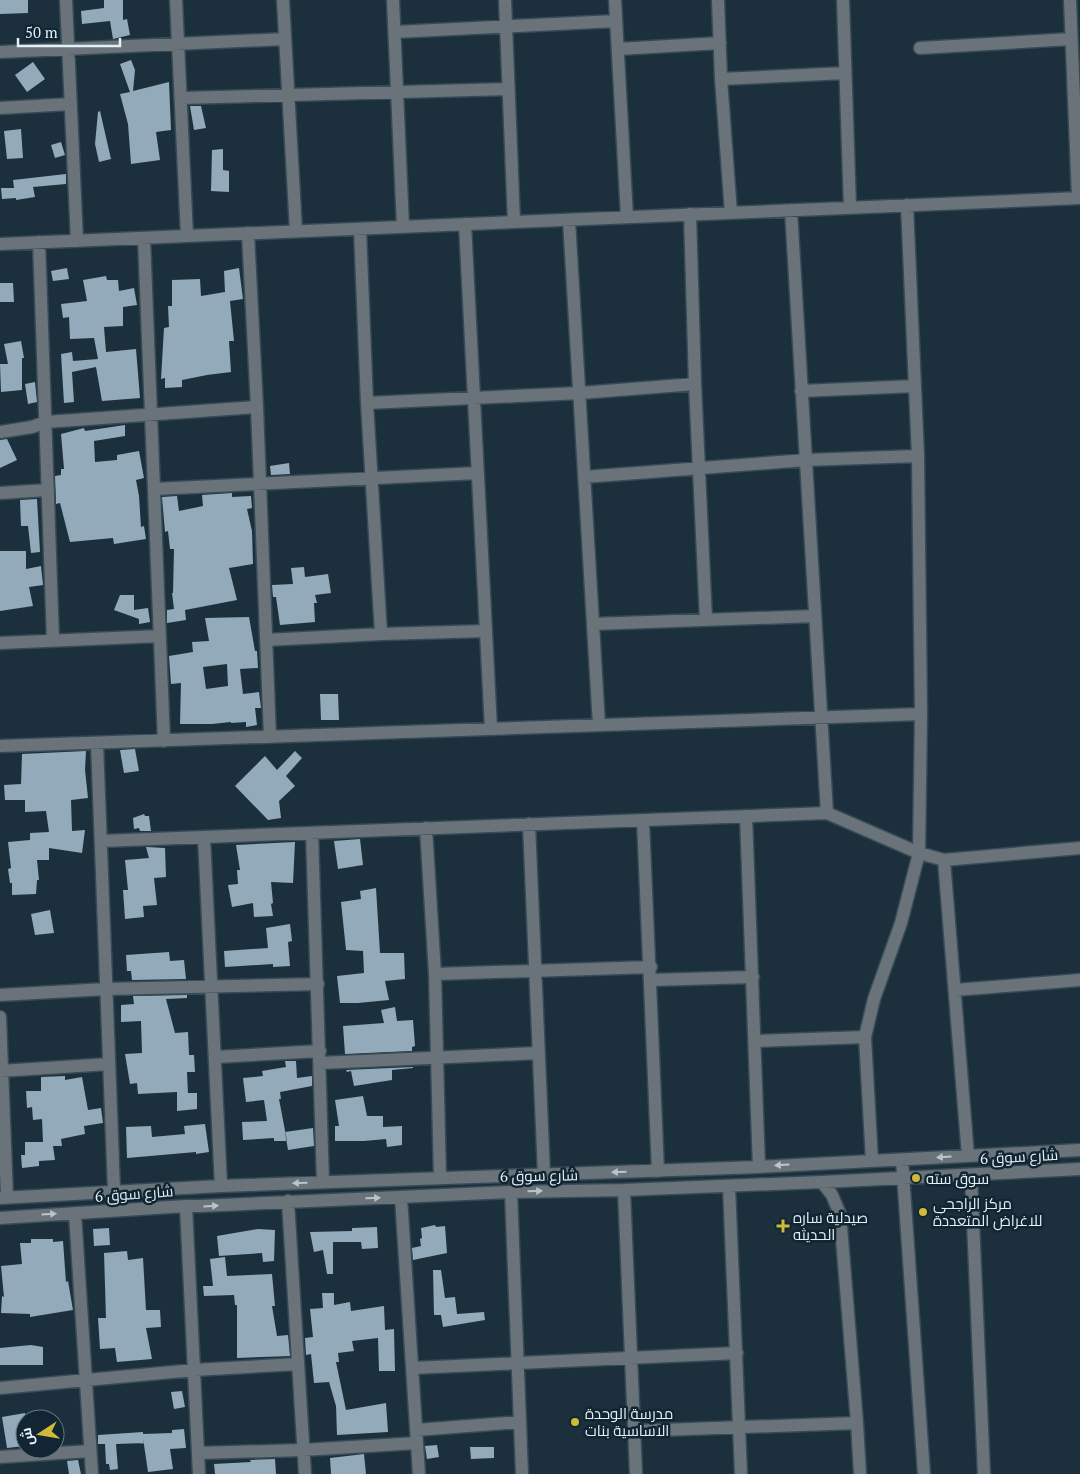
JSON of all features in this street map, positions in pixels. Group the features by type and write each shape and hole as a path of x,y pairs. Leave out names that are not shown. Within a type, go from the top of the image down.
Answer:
{"street":[{"path":"66,0 78,241"},
{"path":"176,0 187,236"},
{"path":"283,0 296,231"},
{"path":"393,0 403,227"},
{"path":"505,0 514,222"},
{"path":"615,0 627,217"},
{"path":"718,0 721,80 731,213"},
{"path":"843,0 850,208"},
{"path":"0,244 1079,198 1070,0"},
{"path":"395,32 616,21"},
{"path":"0,52 285,39"},
{"path":"920,48 1071,39"},
{"path":"618,49 720,43"},
{"path":"721,80 845,73"},
{"path":"181,98 508,88"},
{"path":"0,108 71,104"},
{"path":"872,1162 865,1037 874,999 902,923 919,853 921,714 918,456 907,205"},
{"path":"791,210 827,813"},
{"path":"690,214 698,468 706,620"},
{"path":"570,220 599,725"},
{"path":"465,224 491,729"},
{"path":"360,228 367,404 380,634"},
{"path":"248,233 270,737"},
{"path":"144,238 164,741"},
{"path":"39,242 54,640"},
{"path":"367,404 580,393 695,384"},
{"path":"802,391 915,386"},
{"path":"0,432 32,428 46,422 257,407"},
{"path":"584,477 806,460 918,456"},
{"path":"154,489 478,473"},
{"path":"0,494 48,490"},
{"path":"593,624 815,616"},
{"path":"266,640 486,631"},
{"path":"0,643 160,636"},
{"path":"0,746 921,714"},
{"path":"97,743 114,1190"},
{"path":"101,841 827,813 919,853 944,860 1080,848"},
{"path":"746,816 759,1167"},
{"path":"643,820 651,967 658,1171"},
{"path":"529,824 544,1174"},
{"path":"426,828 435,974 440,1177"},
{"path":"312,833 323,1182"},
{"path":"204,837 213,986 221,1186"},
{"path":"944,860 968,1156"},
{"path":"435,974 651,967"},
{"path":"651,980 753,977"},
{"path":"955,990 1080,980"},
{"path":"0,995 106,989 318,984"},
{"path":"0,1017 3,1197"},
{"path":"755,1041 865,1037"},
{"path":"216,1057 437,1058 538,1053"},
{"path":"1,1071 109,1064"},
{"name":"شارع سوق 6","path":"3,1197 114,1190 440,1177 759,1167 1080,1150"},
{"path":"902,1160 924,1474"},
{"name":"شارع سوق 6","path":"0,1218 288,1201 903,1179 1080,1169"},
{"path":"971,1175 984,1474"},
{"path":"822,1182 838,1206 840,1214 860,1474"},
{"path":"729,1186 741,1474"},
{"path":"624,1190 636,1474"},
{"path":"511,1192 522,1474"},
{"path":"401,1197 419,1474"},
{"path":"288,1201 305,1474"},
{"path":"186,1206 199,1474"},
{"path":"75,1213 92,1474"},
{"path":"412,1368 737,1352"},
{"path":"0,1388 194,1370 298,1364"},
{"path":"198,1453 303,1450 520,1422"},
{"path":"634,1431 857,1423"},
{"path":"0,1457 90,1451"}],"building":[{"path":"0,0 28,0 28,13 0,14"},
{"path":"104,0 123,0 123,20 127,19 130,35 113,39 110,21 82,24 81,11 104,8"},
{"path":"131,60 135,70 133,91 169,82 171,130 156,132 160,160 131,164 128,124 120,94 130,92 120,64"},
{"path":"33,62 45,79 27,92 15,75"},
{"path":"190,106 201,106 206,128 194,130"},
{"path":"100,111 111,159 99,162 95,144 98,112"},
{"path":"21,129 23,158 7,159 4,131"},
{"path":"61,142 65,155 55,158 51,145"},
{"path":"223,149 223,170 229,171 229,192 211,191 212,150"},
{"path":"66,174 66,184 33,187 35,197 16,200 16,198 2,199 1,188 14,188 13,180"},
{"path":"67,268 69,279 53,281 51,271"},
{"path":"239,268 243,299 230,301 234,341 229,341 231,372 182,380 182,387 165,388 165,378 161,379 164,328 169,327 168,306 172,306 172,280 200,279 201,296 225,292 224,271"},
{"path":"106,276 107,280 118,280 119,291 134,288 137,305 123,307 123,326 104,327 106,352 136,349 140,398 102,401 96,367 72,372 74,402 64,403 61,354 72,352 73,361 98,359 94,338 70,339 69,317 63,318 61,304 87,301 83,280"},
{"path":"0,283 13,283 14,302 0,302"},
{"path":"21,341 24,358 22,358 22,390 1,392 0,364 8,364 4,344"},
{"path":"35,382 37,402 28,404 25,384"},
{"path":"125,425 125,436 94,441 95,462 117,460 117,455 139,451 144,478 136,480 141,527 144,526 146,539 114,544 113,538 70,542 60,503 56,504 55,476 61,475 61,469 64,469 61,434 84,428 85,431"},
{"path":"7,439 17,460 0,468 0,440"},
{"path":"289,463 290,474 271,475 270,466"},
{"path":"232,493 232,497 251,496 252,508 247,509 252,531 253,564 229,568 237,600 185,610 186,620 167,623 167,610 174,609 172,593 174,549 170,549 168,531 165,532 162,497 177,496 179,511 203,506 202,495"},
{"path":"37,499 40,552 31,553 28,526 21,526 20,500"},
{"path":"0,551 26,551 26,569 41,566 43,585 29,587 33,606 0,611"},
{"path":"304,567 305,577 328,574 331,593 315,595 317,603 314,603 315,622 280,625 276,597 273,597 272,585 293,584 291,568"},
{"path":"120,595 134,595 134,610 148,608 150,622 139,624 139,619 114,610"},
{"path":"249,617 255,651 257,651 258,668 240,669 243,694 259,692 261,708 255,708 257,725 246,727 246,722 180,724 181,683 171,684 169,656 193,652 192,642 209,641 205,618","holes":["227,664 228,686 206,689 203,667"]},
{"path":"320,694 338,694 339,720 321,720"},
{"path":"135,749 139,771 124,773 120,750"},
{"path":"86,751 85,770 88,798 71,800 72,831 85,830 82,853 49,848 49,860 37,860 39,880 37,880 36,894 12,895 12,883 10,883 8,869 11,868 8,842 30,840 30,833 49,832 46,811 25,812 25,800 5,800 4,785 21,784 22,754"},
{"path":"295,751 302,758 286,776 295,786 279,801 281,818 268,820 235,786 265,756 277,770"},
{"path":"144,814 149,816 151,831 140,831 139,828 134,829 133,818"},
{"path":"360,839 363,865 338,869 334,841"},
{"path":"295,842 293,883 271,882 273,916 254,917 253,903 232,907 228,885 238,884 237,870 240,870 236,845"},
{"path":"146,847 165,848 166,877 154,878 157,905 143,906 144,917 125,919 123,890 128,890 125,860 149,858"},
{"path":"376,888 380,953 404,953 405,979 385,981 389,1000 340,1003 337,976 364,973 363,951 346,950 341,902 361,899 360,891"},
{"path":"50,910 54,933 35,935 31,914"},
{"path":"290,924 292,941 288,942 290,966 273,967 273,964 225,967 224,951 268,948 266,928"},
{"path":"169,952 170,961 184,960 186,979 132,980 131,971 127,971 126,955"},
{"path":"187,995 187,998 166,999 175,1033 188,1032 189,1055 194,1055 195,1072 187,1072 188,1093 197,1093 197,1109 177,1111 177,1092 138,1094 137,1083 130,1084 125,1054 142,1053 141,1021 121,1022 121,1005 134,1004 133,996"},
{"path":"395,1007 397,1021 413,1020 415,1046 412,1047 412,1051 345,1054 343,1026 384,1023 381,1010"},
{"path":"285,1061 296,1061 297,1078 312,1076 312,1086 280,1092 281,1099 279,1099 287,1141 274,1141 274,1138 243,1140 242,1122 267,1121 264,1100 246,1102 243,1078 263,1076 262,1071 286,1067"},
{"path":"413,1067 392,1070 392,1080 354,1086 351,1071 347,1072 346,1070"},
{"path":"65,1076 65,1080 82,1077 88,1110 101,1108 103,1123 84,1126 85,1134 61,1139 62,1146 53,1146 55,1160 39,1161 39,1166 22,1168 21,1155 25,1155 25,1142 43,1142 42,1119 33,1120 32,1107 27,1108 26,1091 41,1091 41,1077"},
{"path":"363,1096 367,1116 383,1116 383,1127 402,1126 402,1145 387,1147 386,1139 335,1141 335,1126 339,1126 335,1100"},
{"path":"205,1124 209,1152 127,1158 126,1127 151,1126 152,1137 185,1134 184,1126"},
{"path":"313,1128 314,1146 288,1150 285,1132"},
{"path":"435,1225 436,1227 445,1226 447,1253 413,1260 412,1248 421,1246 421,1228"},
{"path":"377,1227 378,1248 362,1249 361,1242 333,1242 333,1274 327,1274 323,1250 314,1252 310,1232 352,1231 352,1228"},
{"path":"109,1228 110,1245 94,1246 93,1229"},
{"path":"258,1229 275,1230 274,1261 263,1262 262,1253 219,1256 217,1236"},
{"path":"31,1239 53,1239 53,1242 63,1241 66,1282 68,1281 73,1310 30,1317 30,1314 1,1313 2,1296 4,1297 1,1266 22,1264 20,1243 31,1243"},
{"path":"127,1251 128,1260 143,1258 146,1310 160,1310 161,1327 146,1328 152,1359 117,1362 115,1348 100,1349 98,1318 106,1318 104,1253"},
{"path":"225,1257 227,1276 272,1274 275,1306 272,1306 277,1336 288,1335 290,1356 237,1358 237,1305 235,1305 234,1295 204,1296 203,1286 213,1286 210,1259"},
{"path":"433,1270 441,1270 445,1298 455,1297 457,1314 484,1312 485,1320 443,1327 441,1315 434,1315"},
{"path":"322,1293 334,1293 334,1305 350,1302 351,1311 384,1306 385,1330 394,1329 395,1371 379,1371 378,1338 352,1341 354,1351 338,1353 339,1362 336,1362 346,1410 386,1403 388,1432 337,1435 336,1406 329,1382 314,1383 311,1354 306,1355 305,1338 313,1337 310,1309 323,1308"},
{"path":"31,1345 43,1347 43,1365 0,1365 0,1348"},
{"path":"182,1391 185,1407 174,1409 171,1392"},
{"path":"15,1415 15,1447 7,1448 2,1417"},
{"path":"184,1429 186,1448 170,1449 173,1469 148,1472 144,1443 116,1444 118,1469 110,1470 109,1464 106,1464 105,1444 98,1444 98,1435 143,1432 143,1434 172,1433 172,1430"},
{"path":"437,1445 439,1457 427,1459 425,1446"},
{"path":"470,1447 494,1447 494,1458 471,1459"},
{"path":"364,1454 366,1474 331,1474 330,1458"},
{"path":"275,1459 276,1474 215,1474 214,1464"},
{"path":"78,1460 81,1474 69,1474 67,1461"}],"place":[{"name":"سوق سته","path":"916,1178"},
{"name":"مركز الراجحي للاغراض المتعددة","path":"923,1212"},
{"name":"صيدلية ساره الحديثه","path":"783,1226"},
{"name":"مدرسة الوحدة الاساسية بنات","path":"575,1422"}]}
